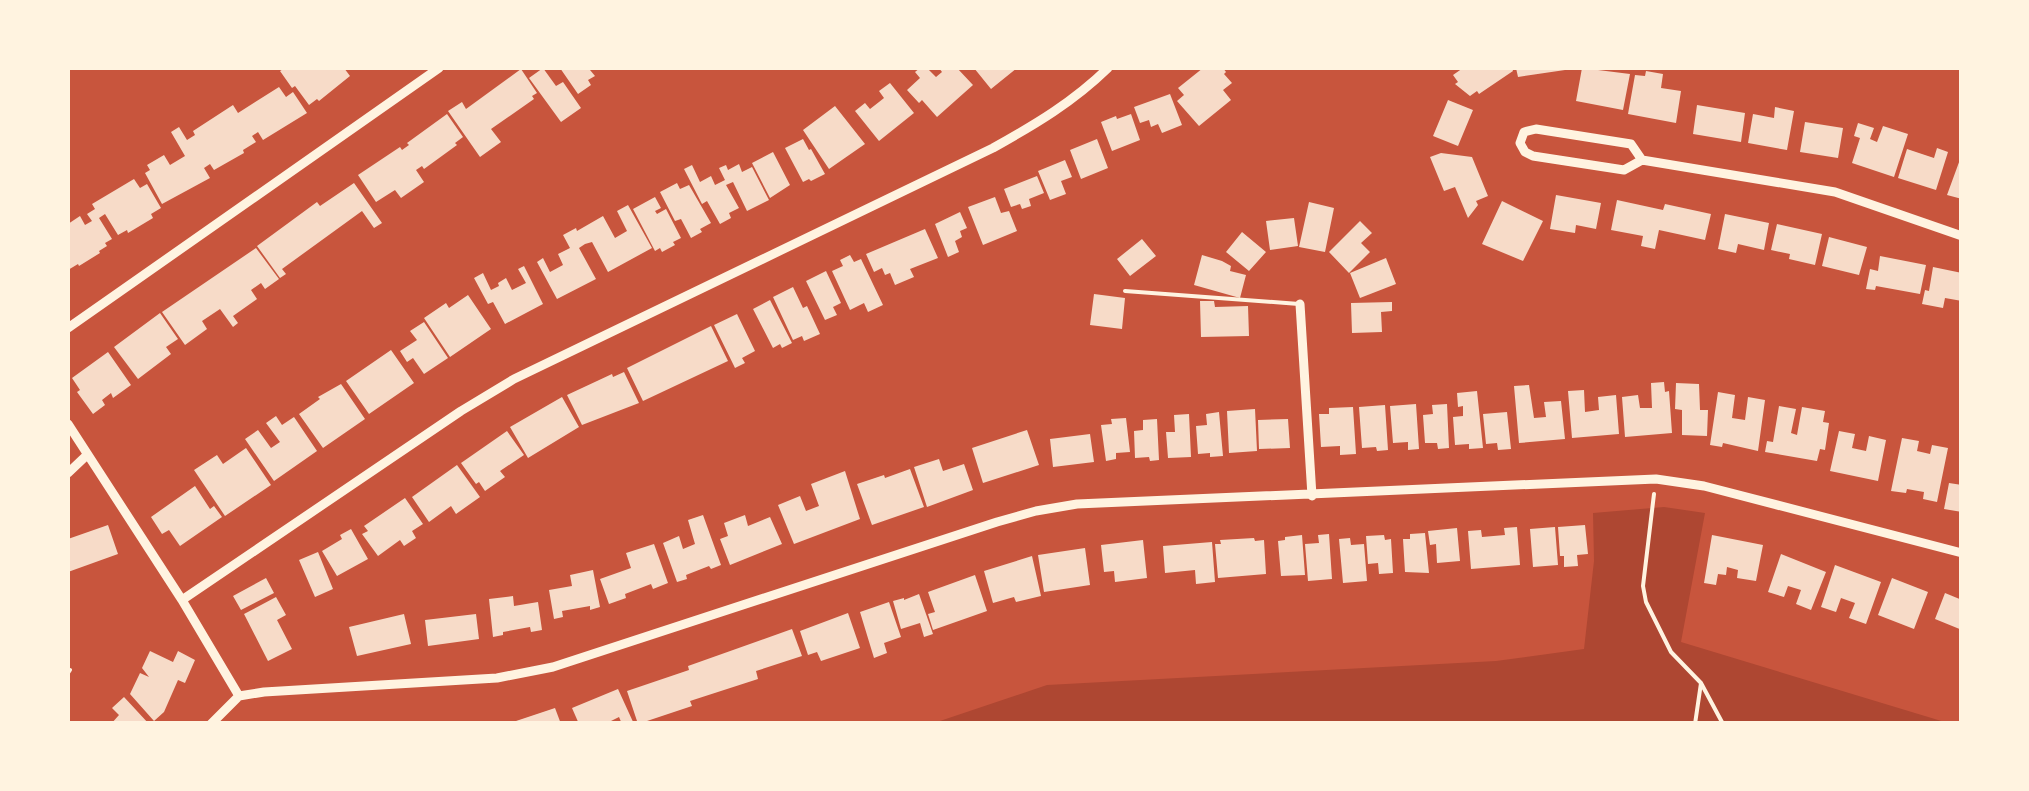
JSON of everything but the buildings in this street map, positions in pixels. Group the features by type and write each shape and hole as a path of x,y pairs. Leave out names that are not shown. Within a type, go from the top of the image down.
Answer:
{"street":[{"path":"68,328 439,68"},
{"path":"182,600 514,379 993,148 1084,92 1108,68"},
{"path":"1642,160 1632,144 1536,129 1524,132 1520,143 1533,156 1624,170 1642,160 1835,192 1962,236"},
{"path":"1300,304 1312,496"},
{"path":"68,424 239,696"},
{"path":"68,474 86,455"},
{"path":"211,724 239,696 498,678 553,667 1036,511 1077,504 1656,479 1704,486 1962,553"}],"lane":[{"path":"1125,290 1300,304"}],"path":[{"path":"1656,479 1644,586 1646,602 1672,652 1702,683 1723,724"},
{"path":"1695,724 1702,683"}],"shaded area":[{"path":"1664,507 1705,513 1681,642 1948,723 931,724 1047,685 1496,661 1584,649 1594,561 1593,513"}]}
